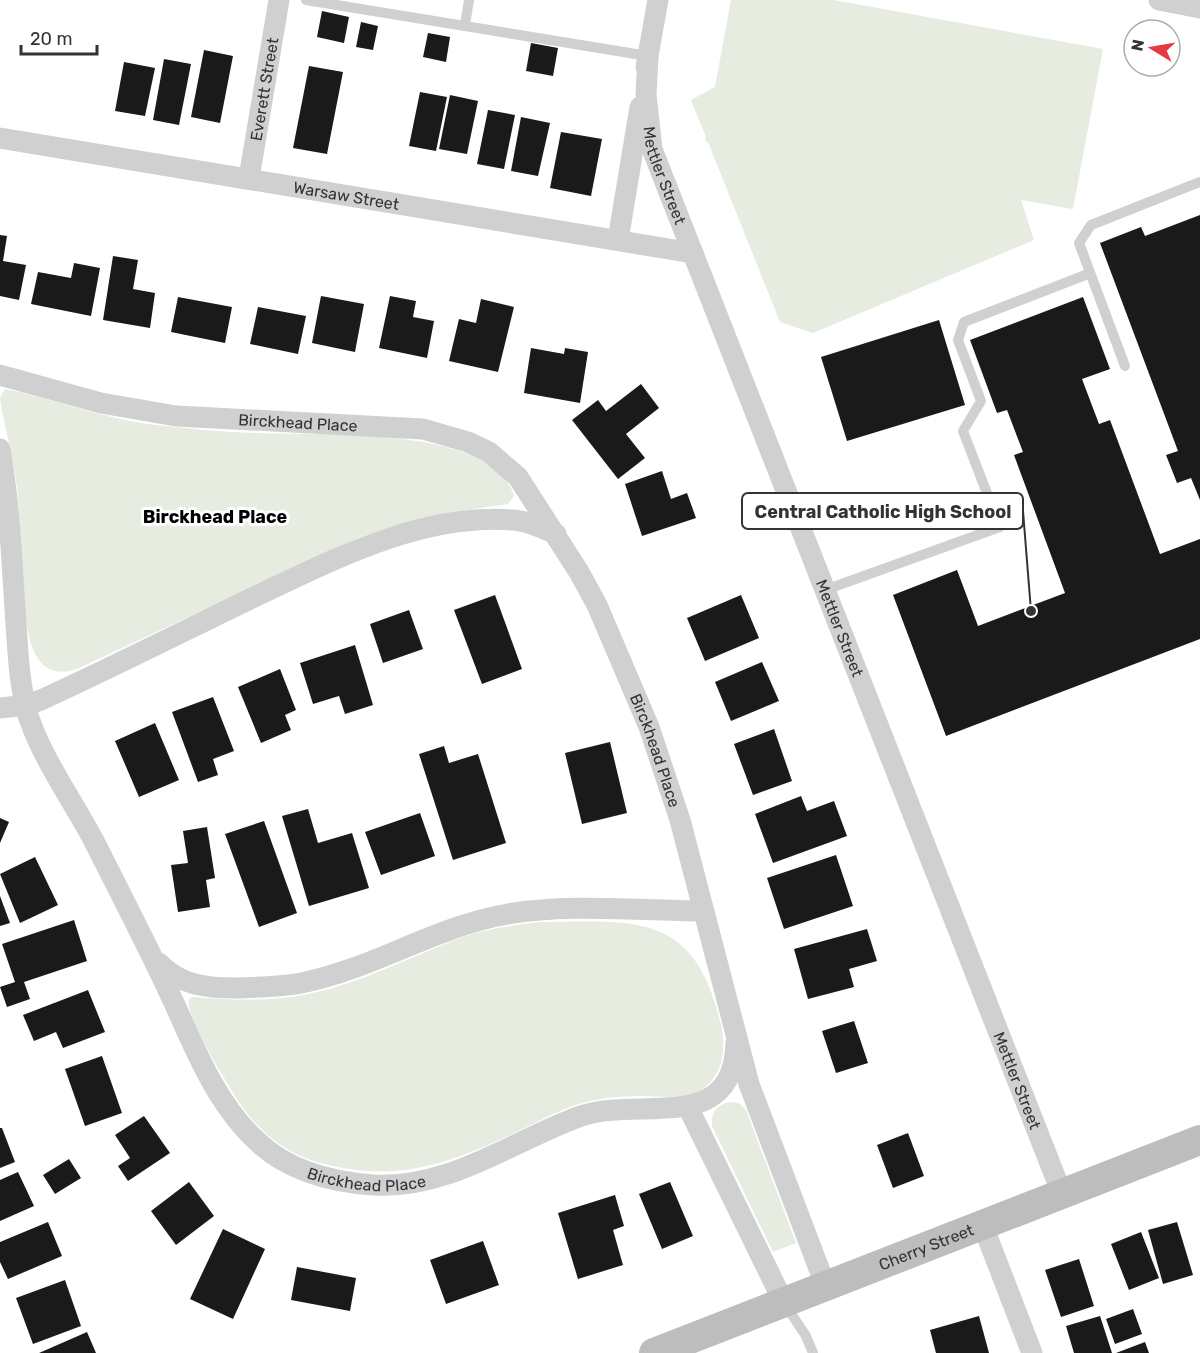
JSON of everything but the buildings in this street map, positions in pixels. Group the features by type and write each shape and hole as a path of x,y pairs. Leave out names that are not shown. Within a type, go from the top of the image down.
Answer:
{"main road":[{"name":"Cherry Street","path":"654,1353 1200,1140"}],"street":[{"name":"Everett Street","path":"249,178 279,0"},
{"name":"Mettler Street","path":"618,240 658,0"},
{"path":"1160,0 1200,8"},
{"name":"Mettler Street","path":"648,56 645,95 652,149 1062,1194"},
{"name":"Warsaw Street","path":"0,138 693,253"},
{"name":"Birckhead Place","path":"0,375 101,404 176,416 254,422 394,426 446,434 489,452 518,477 556,534 597,605 650,727 677,809 736,1036 760,1116 826,1287"},
{"name":"Birckhead Place","path":"0,449 6,492 19,665 26,705 34,732 91,835 189,1036 229,1109 256,1141 274,1156 313,1173 355,1183 398,1184 460,1168 587,1114 618,1109 700,1105 723,1085 731,1070 736,1036"},
{"path":"0,708 26,705 319,567 400,535 462,522 489,520 514,520 533,524 556,534"},
{"name":"Birckhead Place","path":"149,953 179,980 190,984 227,988 280,986 331,976 461,926 503,915 539,910 703,911"},
{"path":"688,1107 784,1303"},
{"path":"983,1226 1032,1353"}],"lane":[{"path":"306,0 648,56"},
{"path":"465,25 469,0"},
{"path":"1125,366 1088,274 1079,243 1091,225 1200,182"},
{"path":"825,590 1000,527 963,431 981,401 958,340 960,332 964,322 1088,274"},
{"path":"784,1303 806,1336 813,1353"}],"shaded area":[{"path":"731,0 834,0 1103,49 1073,209 1021,200 1034,240 813,333 780,322 708,142 705,141 706,137 691,100 715,87"},
{"path":"5,389 111,417 147,424 201,430 358,435 439,445 473,456 499,473 514,496 508,504 431,517 356,539 77,669 55,671 45,666 37,657 27,623 17,488 0,398"},
{"path":"540,922 633,924 658,931 678,942 696,961 710,988 721,1025 722,1059 711,1082 689,1095 623,1096 585,1102 557,1112 488,1145 443,1162 398,1171 350,1169 324,1164 295,1153 282,1146 260,1127 241,1104 220,1072 198,1031 189,1007 189,999 193,997 265,999 308,994 348,983 463,937"},
{"path":"730,1102 739,1103 746,1110 796,1243 773,1252 712,1126 715,1110"}],"place":[{"name":"Central Catholic High School","path":"1031,611"}],"district":[{"name":"Birckhead Place","path":"215,517"}]}
